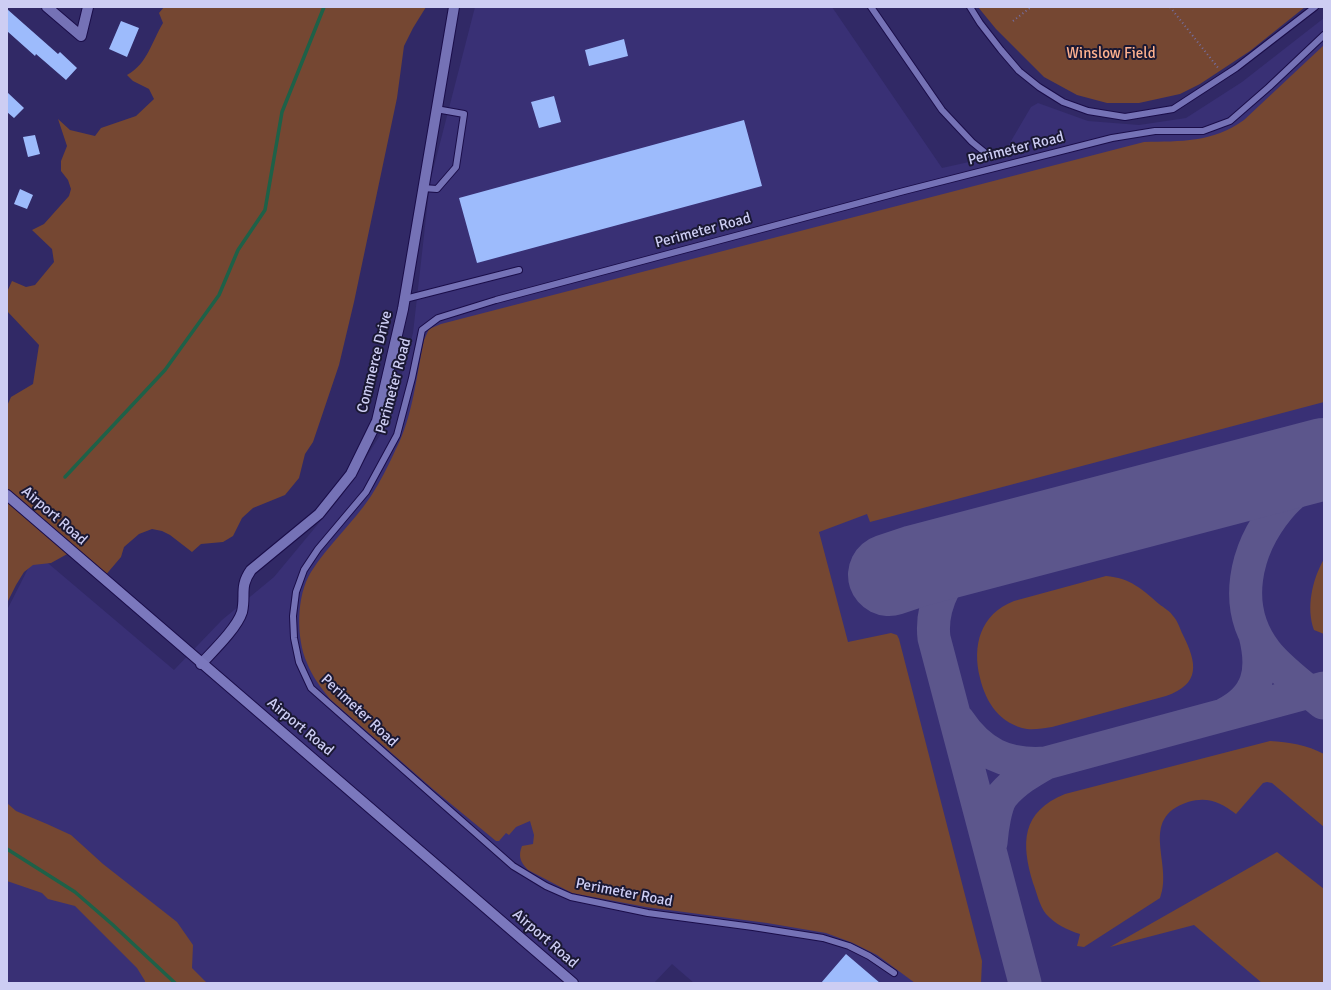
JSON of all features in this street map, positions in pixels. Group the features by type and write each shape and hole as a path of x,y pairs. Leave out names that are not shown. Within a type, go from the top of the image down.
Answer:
{"main road":[{"name":"Airport Road","path":"7,495 201,664 346,786 573,983"}],"street":[{"path":"47,7 81,36 88,7"},
{"name":"Commerce Drive","path":"201,664 238,621 242,612 245,578 251,570 319,514 351,474 377,421 405,299 454,7"}],"lane":[{"path":"871,7 942,110 972,142 988,155"},
{"path":"970,7 980,23 1019,71 1039,87 1063,102 1088,111 1124,117 1173,109 1224,76 1263,48 1315,7"},
{"name":"Perimeter Road","path":"894,973 869,956 849,946 823,938 648,913 571,897 546,886 513,866 311,688 299,662 294,638 293,616 296,592 304,570 318,549 366,492 397,435 412,378 422,330 438,318 496,300 888,195 1112,138 1155,131 1203,131 1230,121 1269,87 1324,35"},
{"path":"423,188 437,189 456,167 464,114 436,109"},
{"path":"405,299 519,270"}],"path":[{"path":"1013,21 1031,7"},
{"path":"1170,7 1224,76"}],"shaded area":[{"path":"475,7 832,7 942,168 1004,153 1031,107 1038,103 1088,121 1139,125 1186,118 1242,82 1324,18 1324,983 694,983 672,964 654,983 7,983 7,610 36,553 174,670 222,620 274,577 343,494 389,421 413,333 430,182"}],"green space":[{"path":"164,7 426,7 404,46 397,98 354,302 339,365 313,442 305,454 299,478 285,495 253,508 242,518 233,536 223,542 201,544 192,552 170,535 162,531 152,529 139,534 124,547 121,557 104,577 71,552 51,563 33,565 24,572 7,603 7,406 11,397 33,384 39,345 7,311 7,292 12,281 26,287 35,285 54,262 52,249 32,230 44,224 69,196 71,189 68,180 61,171 61,161 67,146 58,119 70,130 95,136 101,128 136,116 154,99 149,89 133,81 127,75 140,65 148,52 163,23 159,13"},
{"name":"Winslow Field","path":"978,7 1305,7 1250,51 1200,84 1180,94 1139,103 1107,103 1077,95 1044,77 996,29"},
{"path":"1324,45 1324,402 870,522 867,514 819,532 848,642 891,633 897,635 899,639 982,961 981,983 915,983 877,955 853,943 826,933 767,923 646,907 572,893 528,870 520,859 522,846 533,844 534,835 530,821 516,827 509,835 506,833 499,841 496,841 434,790 330,699 314,677 303,653 299,630 302,593 311,572 371,496 390,462 406,425 424,340 429,329 441,324 1144,142 1183,141 1208,137 1232,128 1244,120"},
{"path":"1324,559 1324,634 1314,630 1310,613 1310,603 1313,585"},
{"path":"1106,576 1122,579 1135,585 1172,614 1178,623 1191,655 1193,672 1190,679 1177,691 1166,696 1052,727 1027,729 1009,722 990,704 980,678 977,654 978,643 981,632 986,623 993,614 1002,607 1014,601"},
{"path":"1270,741 1298,744 1324,754 1324,827 1272,783 1267,782 1263,783 1236,814 1225,806 1214,801 1195,800 1188,802 1173,810 1164,819 1160,831 1163,885 1160,898 1084,947 1077,946 1080,934 1070,931 1053,921 1046,914 1040,903 1033,883 1029,868 1026,842 1028,830 1032,820 1050,801 1065,794"},
{"path":"7,803 16,811 71,835 103,864 177,922 193,945 192,968 207,983 145,983 137,968 75,906 48,899 42,893 7,881"},
{"path":"1277,852 1324,889 1324,983 1262,983 1194,925 1110,947"}],"building":[{"path":"7,9 58,54 60,52 77,68 66,80 36,54 35,56 7,31"},
{"path":"121,21 139,28 127,57 109,49"},
{"path":"624,39 628,56 589,66 585,50"},
{"path":"7,92 24,108 14,118 7,112"},
{"path":"554,96 561,122 539,128 531,102"},
{"path":"744,120 762,186 477,263 459,198"},
{"path":"35,135 40,154 28,157 23,137"},
{"path":"20,189 33,195 27,209 14,204"},
{"path":"846,954 880,983 821,983"}],"waterway":[{"path":"65,477 165,370 219,295 238,250 265,210 282,112 324,7"},
{"path":"7,849 75,892 175,983"}],"taxiway":[{"path":"1323,703 1285,672 1266,652 1255,635 1248,616 1246,597 1247,578 1251,560 1258,541 1267,524 1289,497 1324,472"},
{"path":"972,551 956,570 943,590 935,613 934,638 1025,983"},
{"path":"1225,714 1245,699 1252,691 1256,681 1259,660 1255,635"},
{"path":"958,720 975,741 995,755 1018,762 1046,763 1324,688"},
{"path":"991,843 993,825 1000,799 1018,781 1046,763"}],"runway":[{"path":"889,575 916,566 1324,459"}]}
